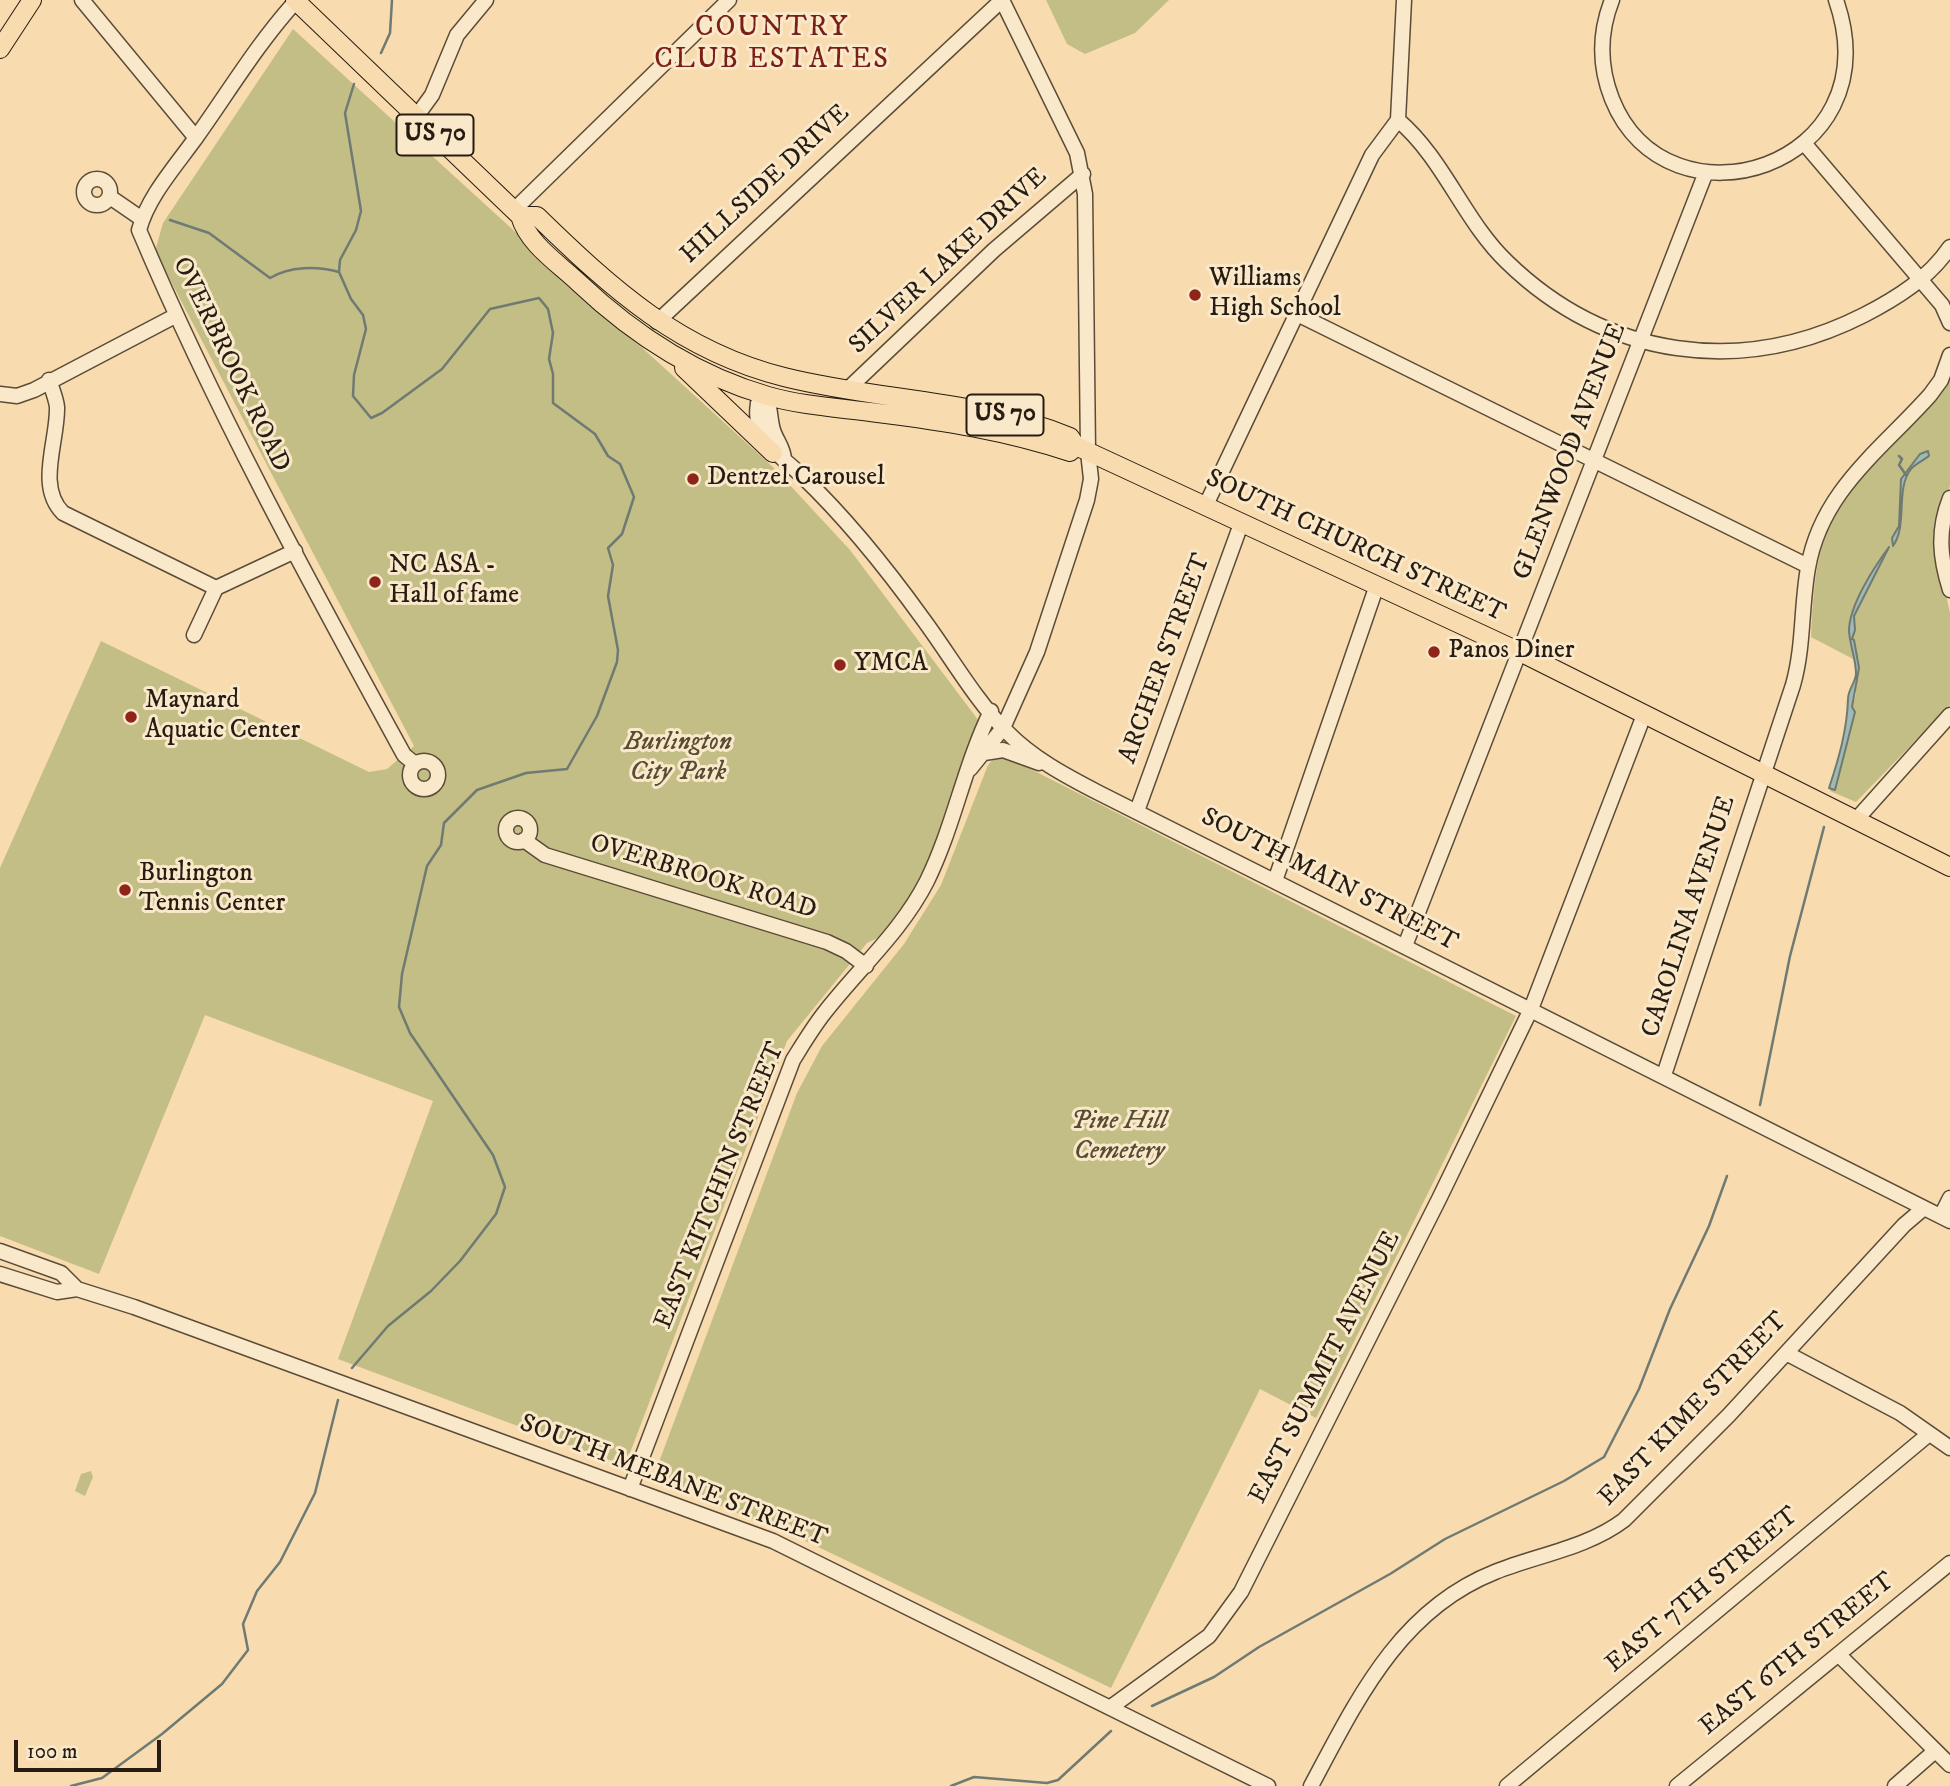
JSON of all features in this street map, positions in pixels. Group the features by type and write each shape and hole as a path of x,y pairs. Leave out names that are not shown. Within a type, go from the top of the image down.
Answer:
{"main road":[{"path":"0,49 32,0"},
{"name":"SOUTH CHURCH STREET","path":"295,0 517,213 524,231 619,319 672,356 720,379 765,395 978,427 1034,439 1070,452 1082,449"},
{"path":"0,31 18,19"},
{"name":"SOUTH CHURCH STREET","path":"517,213 537,216 577,255 657,322 687,340 749,366 785,377 999,413 1070,437 1082,449 1520,652 1950,867"},
{"path":"687,340 704,358 758,382 765,395 776,386 822,393 841,387"},
{"path":"672,356 778,456"}],"street":[{"path":"82,0 196,138"},
{"path":"110,197 142,219 269,32 295,0"},
{"path":"416,117 432,95 457,35 486,0"},
{"path":"517,213 729,0"},
{"name":"EAST KITCHIN STREET","path":"967,772 1003,728 1037,652 1072,551 1091,479 1082,449 1083,174 1077,153 1002,0"},
{"name":"HILLSIDE DRIVE","path":"657,322 1002,0"},
{"path":"1205,507 1372,155 1398,120 1404,0"},
{"path":"1612,0 1602,39 1602,63 1614,104 1624,121 1652,149 1669,160 1706,172 1732,173 1758,168 1783,158 1804,143 1829,113 1844,77 1846,38 1836,0"},
{"path":"1398,120 1433,157 1506,261 1575,313 1640,340 1714,352 1774,347 1842,326 1920,281 1938,265 1950,247"},
{"path":"1804,143 1942,305 1950,324"},
{"name":"GLENWOOD AVENUE","path":"1405,946 1706,172"},
{"name":"SILVER LAKE DRIVE","path":"841,387 1083,174"},
{"name":"OVERBROOK ROAD","path":"142,219 139,230 175,316 295,551 404,755 415,764"},
{"path":"1297,314 1808,566"},
{"path":"0,394 17,396 175,316"},
{"name":"CAROLINA AVENUE","path":"1664,1075 1799,663 1808,566 1818,528 1833,499 1853,473 1930,395 1941,380 1950,355"},
{"path":"49,380 57,405 50,489 55,506 83,525 216,588"},
{"name":"SOUTH MAIN STREET","path":"765,395 758,403 756,414 765,441 778,456 802,475 859,538 1003,728 1054,768 1946,1219"},
{"path":"1950,498 1944,515 1940,552 1950,590"},
{"name":"ARCHER STREET","path":"1137,811 1241,524"},
{"path":"194,635 216,588 295,551"},
{"path":"1275,881 1377,585"},
{"name":"EAST KITCHIN STREET","path":"630,1489 793,1060 826,1011 897,929 926,882 975,743 991,711"},
{"name":"EAST SUMMIT AVENUE","path":"1111,1707 1209,1636 1241,1592 1439,1199 1531,1009 1644,715"},
{"path":"1856,821 1950,715"},
{"path":"984,753 1003,750 1054,768"},
{"name":"OVERBROOK ROAD","path":"524,840 545,855 827,942 846,951 866,966"},
{"path":"1946,1219 1950,1198"},
{"name":"EAST KIME STREET","path":"1311,1786 1351,1709 1377,1668 1422,1617 1459,1589 1484,1576 1606,1533 1647,1500 1924,1208"},
{"name":"SOUTH MEBANE STREET","path":"0,1251 61,1273 77,1289 773,1541 1268,1786"},
{"name":"SOUTH MEBANE STREET","path":"0,1274 57,1292 77,1289"},
{"path":"1786,1353 1900,1413 1950,1448"},
{"name":"EAST 7TH STREET","path":"1507,1786 1929,1434"},
{"name":"EAST 6TH STREET","path":"1677,1786 1950,1563"},
{"path":"1839,1655 1950,1765"},
{"path":"1895,1786 1935,1751"}],"green space":[{"path":"1046,0 1169,0 1135,33 1085,54 1067,44"},
{"name":"Burlington City Park","path":"293,29 775,469 850,550 979,721 924,882 897,929 867,943 787,1041 625,1466 338,1359 433,1101 205,1015 99,1274 0,1236 0,868 101,641 369,772 387,769 414,746 155,251 163,223"},
{"path":"1950,370 1950,486 1933,536 1950,613 1950,705 1856,802 1830,791 1856,694 1855,660 1811,637 1817,568 1829,526 1838,506 1867,468 1934,399"},
{"name":"Pine Hill Cemetery","path":"1005,756 1516,1016 1316,1418 1260,1389 1111,1688 810,1543 653,1478 797,1093 822,1046 904,944 941,885 988,765 995,757"},
{"path":"91,1471 93,1477 85,1496 75,1491 81,1474"}],"water":[{"path":"1928,451 1929,456 1913,467 1906,477 1900,528 1893,546 1892,538 1899,526 1901,479 1920,454"},
{"path":"1889,547 1854,616 1855,630 1852,639 1859,668 1852,707 1855,712 1835,790 1829,788 1844,733 1848,695 1856,674 1849,631 1850,621 1864,586"}],"waterway":[{"path":"381,53 390,33 392,0"},
{"path":"352,1368 388,1326 431,1291 460,1261 496,1214 505,1187 493,1155 410,1033 399,1007 402,974 427,866 441,845 444,823 477,790 526,773 567,769 597,716 617,662 618,650 608,596 613,565 608,548 622,534 634,497 620,464 608,456 595,434 553,403 553,374 549,359 553,333 548,309 539,298 490,309 442,369 382,413 371,418 353,396 354,375 366,329 363,315 351,299 339,272 340,260 356,230 361,211 345,113 354,84"},
{"path":"170,220 209,233 270,278 286,271 304,268 339,272"},
{"path":"1899,456 1902,459 1899,465 1906,475"},
{"path":"1760,1105 1790,956 1824,827"},
{"path":"1152,1706 1214,1677 1259,1647 1390,1574 1445,1539 1564,1481 1604,1457 1639,1389 1670,1309 1709,1226 1727,1176"},
{"path":"71,1786 102,1778 162,1734 222,1684 248,1650 243,1624 257,1591 280,1562 315,1493 338,1400"},
{"path":"951,1786 974,1777 1047,1783 1058,1780 1111,1731"}],"place":[{"name":"Williams High School","path":"1195,295"},
{"name":"Dentzel Carousel","path":"693,479"},
{"name":"NC ASA - Hall of fame","path":"375,582"},
{"name":"Panos Diner","path":"1434,652"},
{"name":"YMCA","path":"840,665"},
{"name":"Maynard Aquatic Center","path":"131,717"},
{"name":"Burlington Tennis Center","path":"125,890"}],"district":[{"name":"COUNTRY CLUB ESTATES","path":"772,45"}]}
